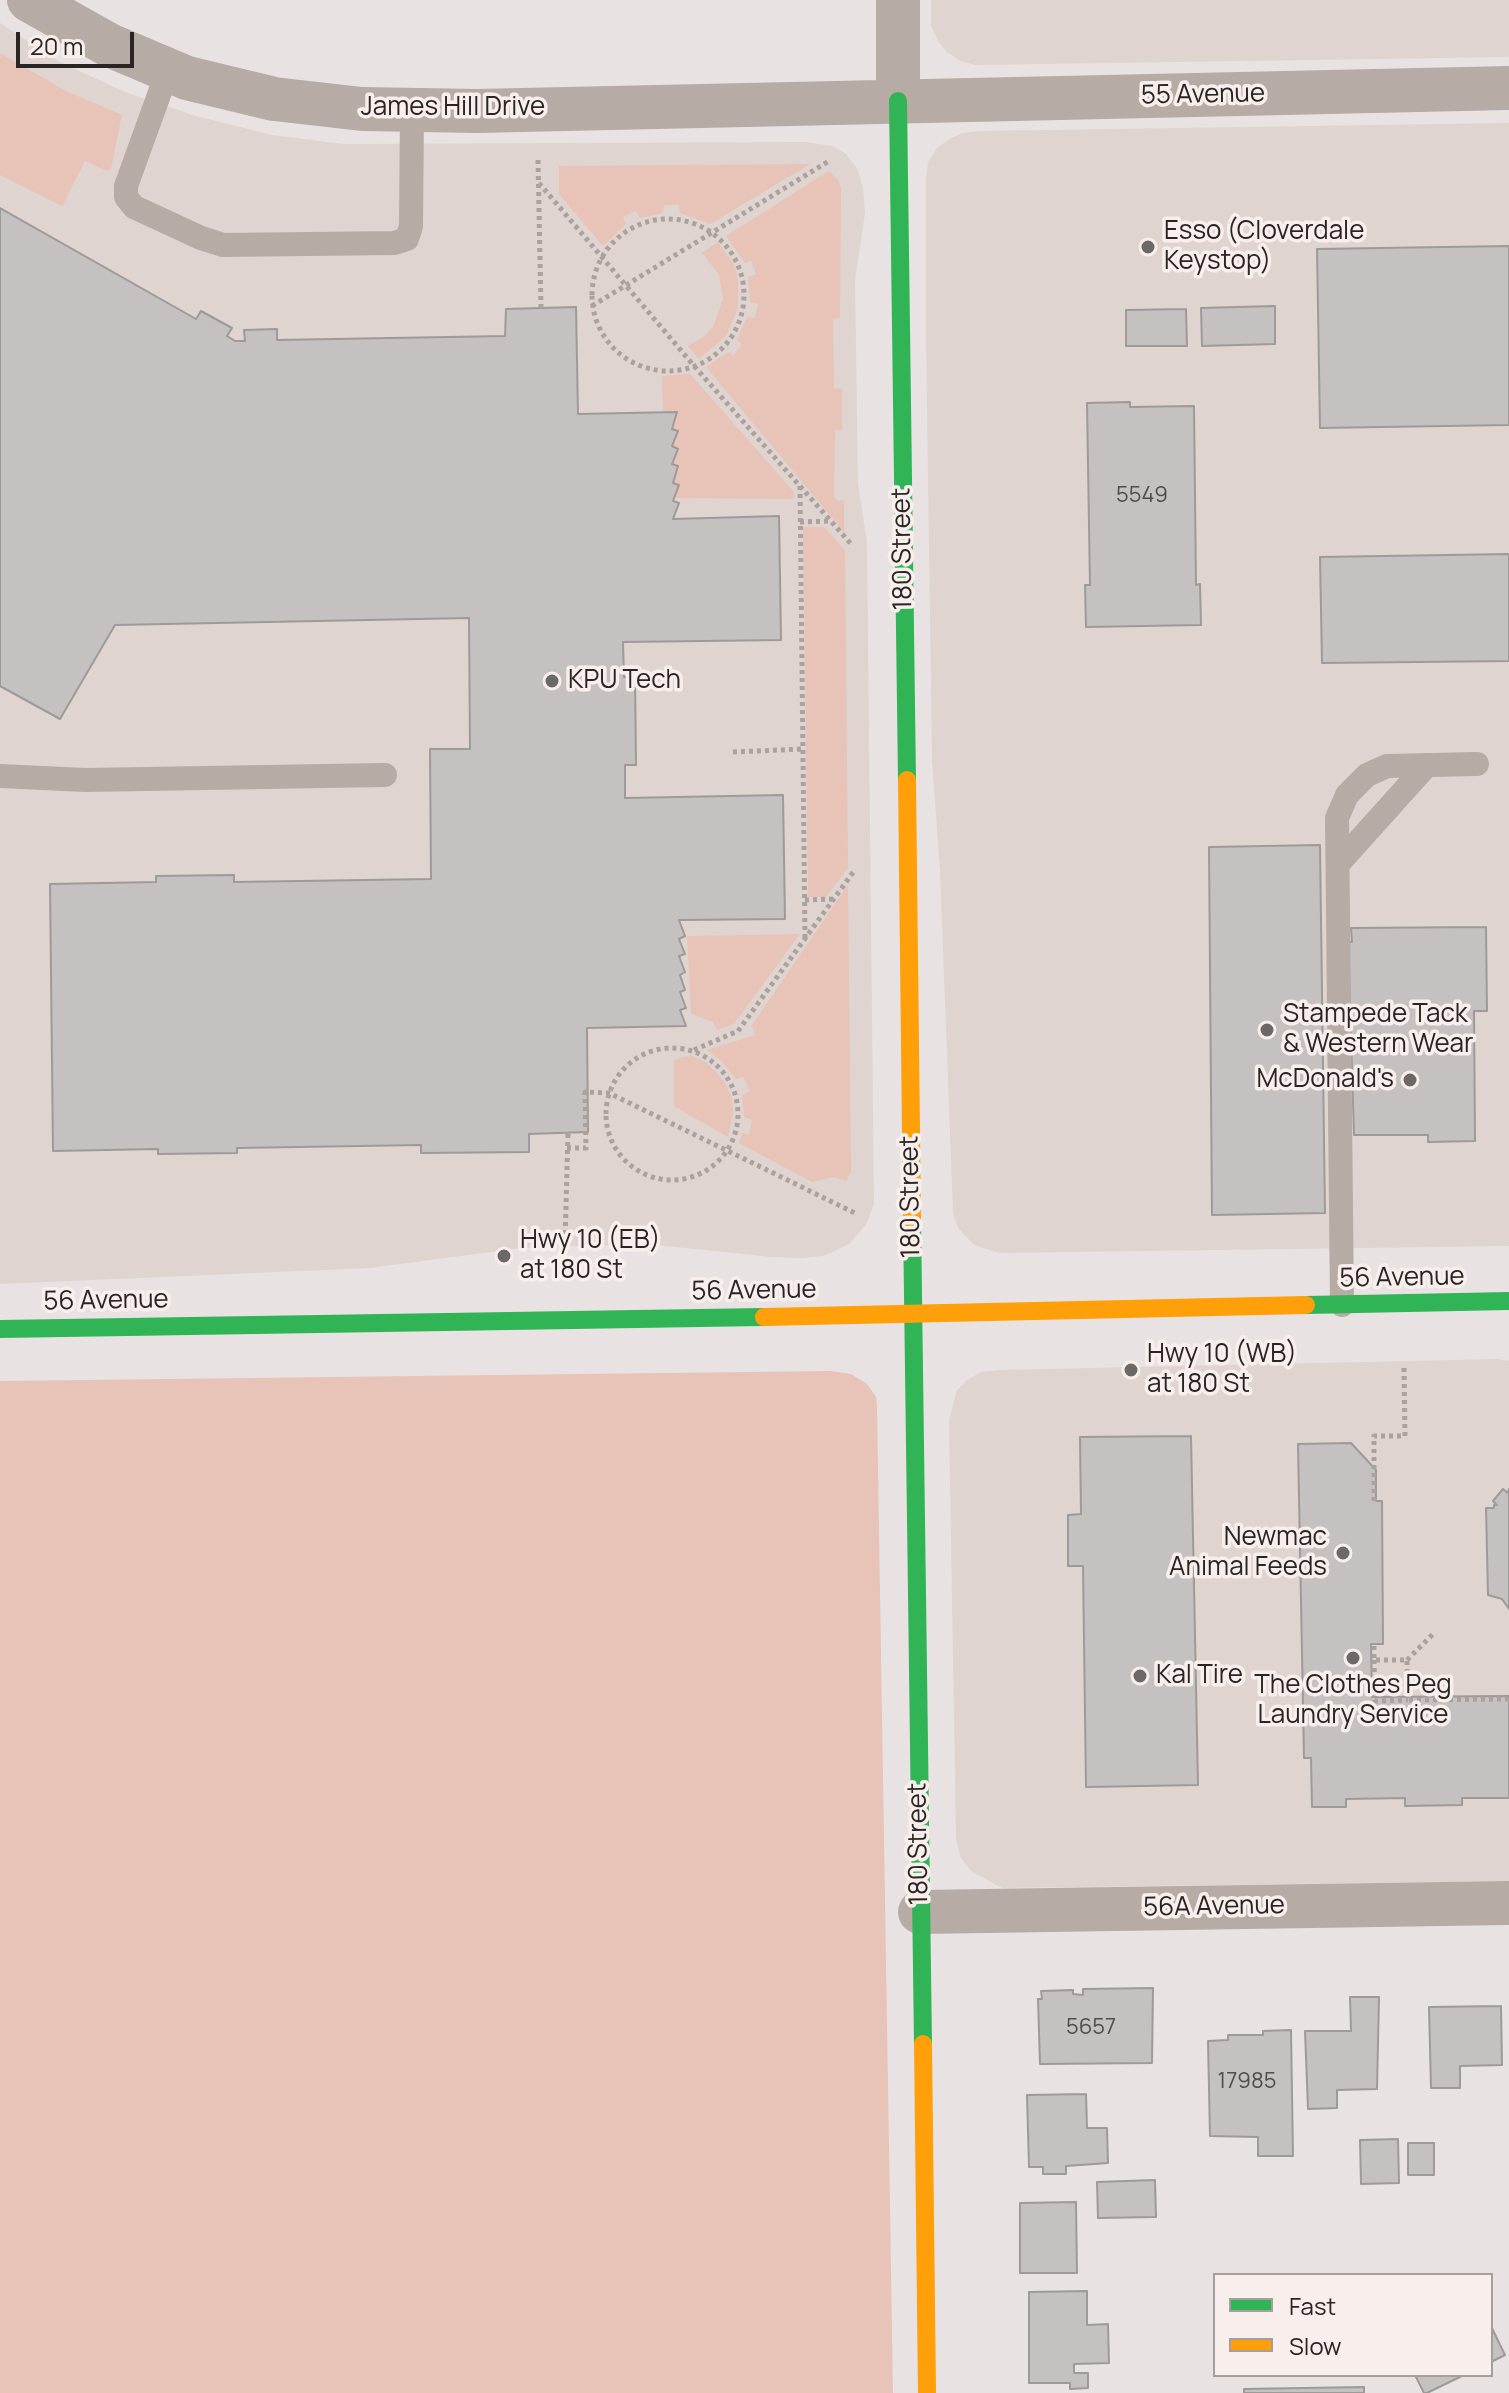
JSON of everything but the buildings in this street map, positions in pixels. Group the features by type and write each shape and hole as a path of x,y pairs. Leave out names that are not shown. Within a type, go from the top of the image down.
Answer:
{"main road":[{"name":"180 Street","path":"898,101 927,2393"},
{"name":"56 Avenue","path":"0,1329 1509,1301"}],"street":[{"name":"James Hill Drive","path":"29,0 109,45 187,78 274,99 362,109 493,110 898,101"},
{"name":"180 Street","path":"898,0 898,101"},
{"name":"55 Avenue","path":"898,101 1509,88"},
{"name":"56A Avenue","path":"920,1912 1509,1903"}],"lane":[{"path":"168,70 130,173 126,197 134,207 223,245 394,243 407,239 411,226 412,109"},
{"path":"1342,1305 1337,818 1347,795 1367,775 1387,766 1477,764"},
{"path":"1338,864 1427,765"},
{"path":"0,776 85,780 385,775"}],"path":[{"path":"538,160 541,308"},
{"path":"592,306 829,161"},
{"path":"539,183 852,545"},
{"path":"668,218 692,222 714,233 730,250 741,271 745,294 742,318 731,339 715,356 695,367 671,371 648,369 627,360 608,343 596,322 592,306 594,273 602,257 621,234 643,222 668,218"},
{"path":"800,485 805,939"},
{"path":"800,522 832,521"},
{"path":"733,752 803,749"},
{"path":"693,1051 738,1031 854,871"},
{"path":"805,900 833,899"},
{"path":"673,1047 693,1051 711,1059 725,1073 735,1092 739,1111 737,1131 728,1150 714,1165 695,1176 675,1180 654,1178 634,1168 619,1153 609,1135 606,1114 609,1093 619,1074 634,1059 653,1050 673,1047"},
{"path":"567,1148 586,1148 585,1092 609,1093 855,1213"},
{"path":"565,1242 568,1133"},
{"path":"1374,1501 1374,1436 1405,1436 1404,1366"},
{"path":"1374,1660 1407,1660 1434,1633"},
{"path":"1374,1646 1375,1701 1509,1699"},
{"path":"1407,1660 1408,1700"}],"shaded area":[{"path":"931,0 1509,0 1509,57 976,65 960,61 938,41 931,26"},
{"path":"0,23 60,62 127,93 196,116 272,135 344,144 805,142 833,146 846,154 857,168 863,187 865,213 855,281 858,483 867,543 874,1204 866,1225 849,1244 824,1256 802,1258 656,1245 562,1246 521,1248 370,1268 0,1284"},
{"path":"0,53 66,91 122,115 111,169 107,171 85,161 62,206 0,175"},
{"path":"1509,123 1509,1246 999,1253 974,1245 958,1228 953,1213 940,871 932,760 926,336 928,162 937,148 951,138 978,131"},
{"path":"810,164 710,224 680,213 679,205 664,205 663,213 640,218 636,211 623,217 626,224 603,246 559,194 559,166"},
{"path":"829,171 841,188 840,318 833,319 834,388 842,389 842,430 835,430 834,497 838,501 844,500 844,532 706,367 728,352 733,356 742,344 737,340 747,317 755,318 758,304 750,302 748,277 756,274 751,261 745,263 726,236"},
{"path":"718,242 733,263 738,279 738,308 726,336 699,359 688,346 713,327 723,299 719,275 702,253"},
{"path":"690,374 794,492 793,499 674,498 679,486 673,483 678,466 672,464 678,449 672,446 678,432 672,429 677,413 663,413 662,376"},
{"path":"803,527 824,527 845,551 848,868 826,897 808,897"},
{"path":"848,885 851,1172 846,1181 834,1177 812,1182 739,1143 742,1133 749,1135 752,1120 744,1117 742,1095 750,1091 743,1077 736,1079 707,1050 755,1035 752,1025"},
{"path":"800,934 734,1024 717,1030 713,1022 691,1014 687,936"},
{"path":"691,1055 707,1063 725,1082 732,1099 733,1114 728,1137 674,1106 674,1060"},
{"path":"1509,1361 1509,1881 1002,1888 971,1871 961,1858 956,1839 949,1420 957,1390 967,1380 981,1372 999,1370"},
{"path":"831,1371 851,1374 867,1384 876,1397 877,1407 893,2393 0,2393 0,1381"}],"traffic: fast":[{"path":"898,101 907,780"},
{"path":"912,1220 923,2044"},
{"path":"1306,1305 1509,1301"},
{"path":"0,1329 764,1317"}],"traffic: slow":[{"path":"907,780 912,1220"},
{"path":"764,1317 1306,1305"},
{"path":"923,2044 927,2393"}],"place":[{"name":"Esso (Cloverdale Keystop)","path":"1148,247"},
{"name":"KPU Tech","path":"552,681"},
{"name":"Stampede Tack & Western Wear","path":"1267,1030"},
{"name":"McDonald's","path":"1410,1080"},
{"name":"Hwy 10 (EB) at 180 St","path":"504,1256"},
{"name":"Hwy 10 (WB) at 180 St","path":"1131,1370"},
{"name":"Newmac Animal Feeds","path":"1343,1553"},
{"name":"The Clothes Peg Laundry Service","path":"1353,1658"},
{"name":"Kal Tire","path":"1140,1676"}]}
